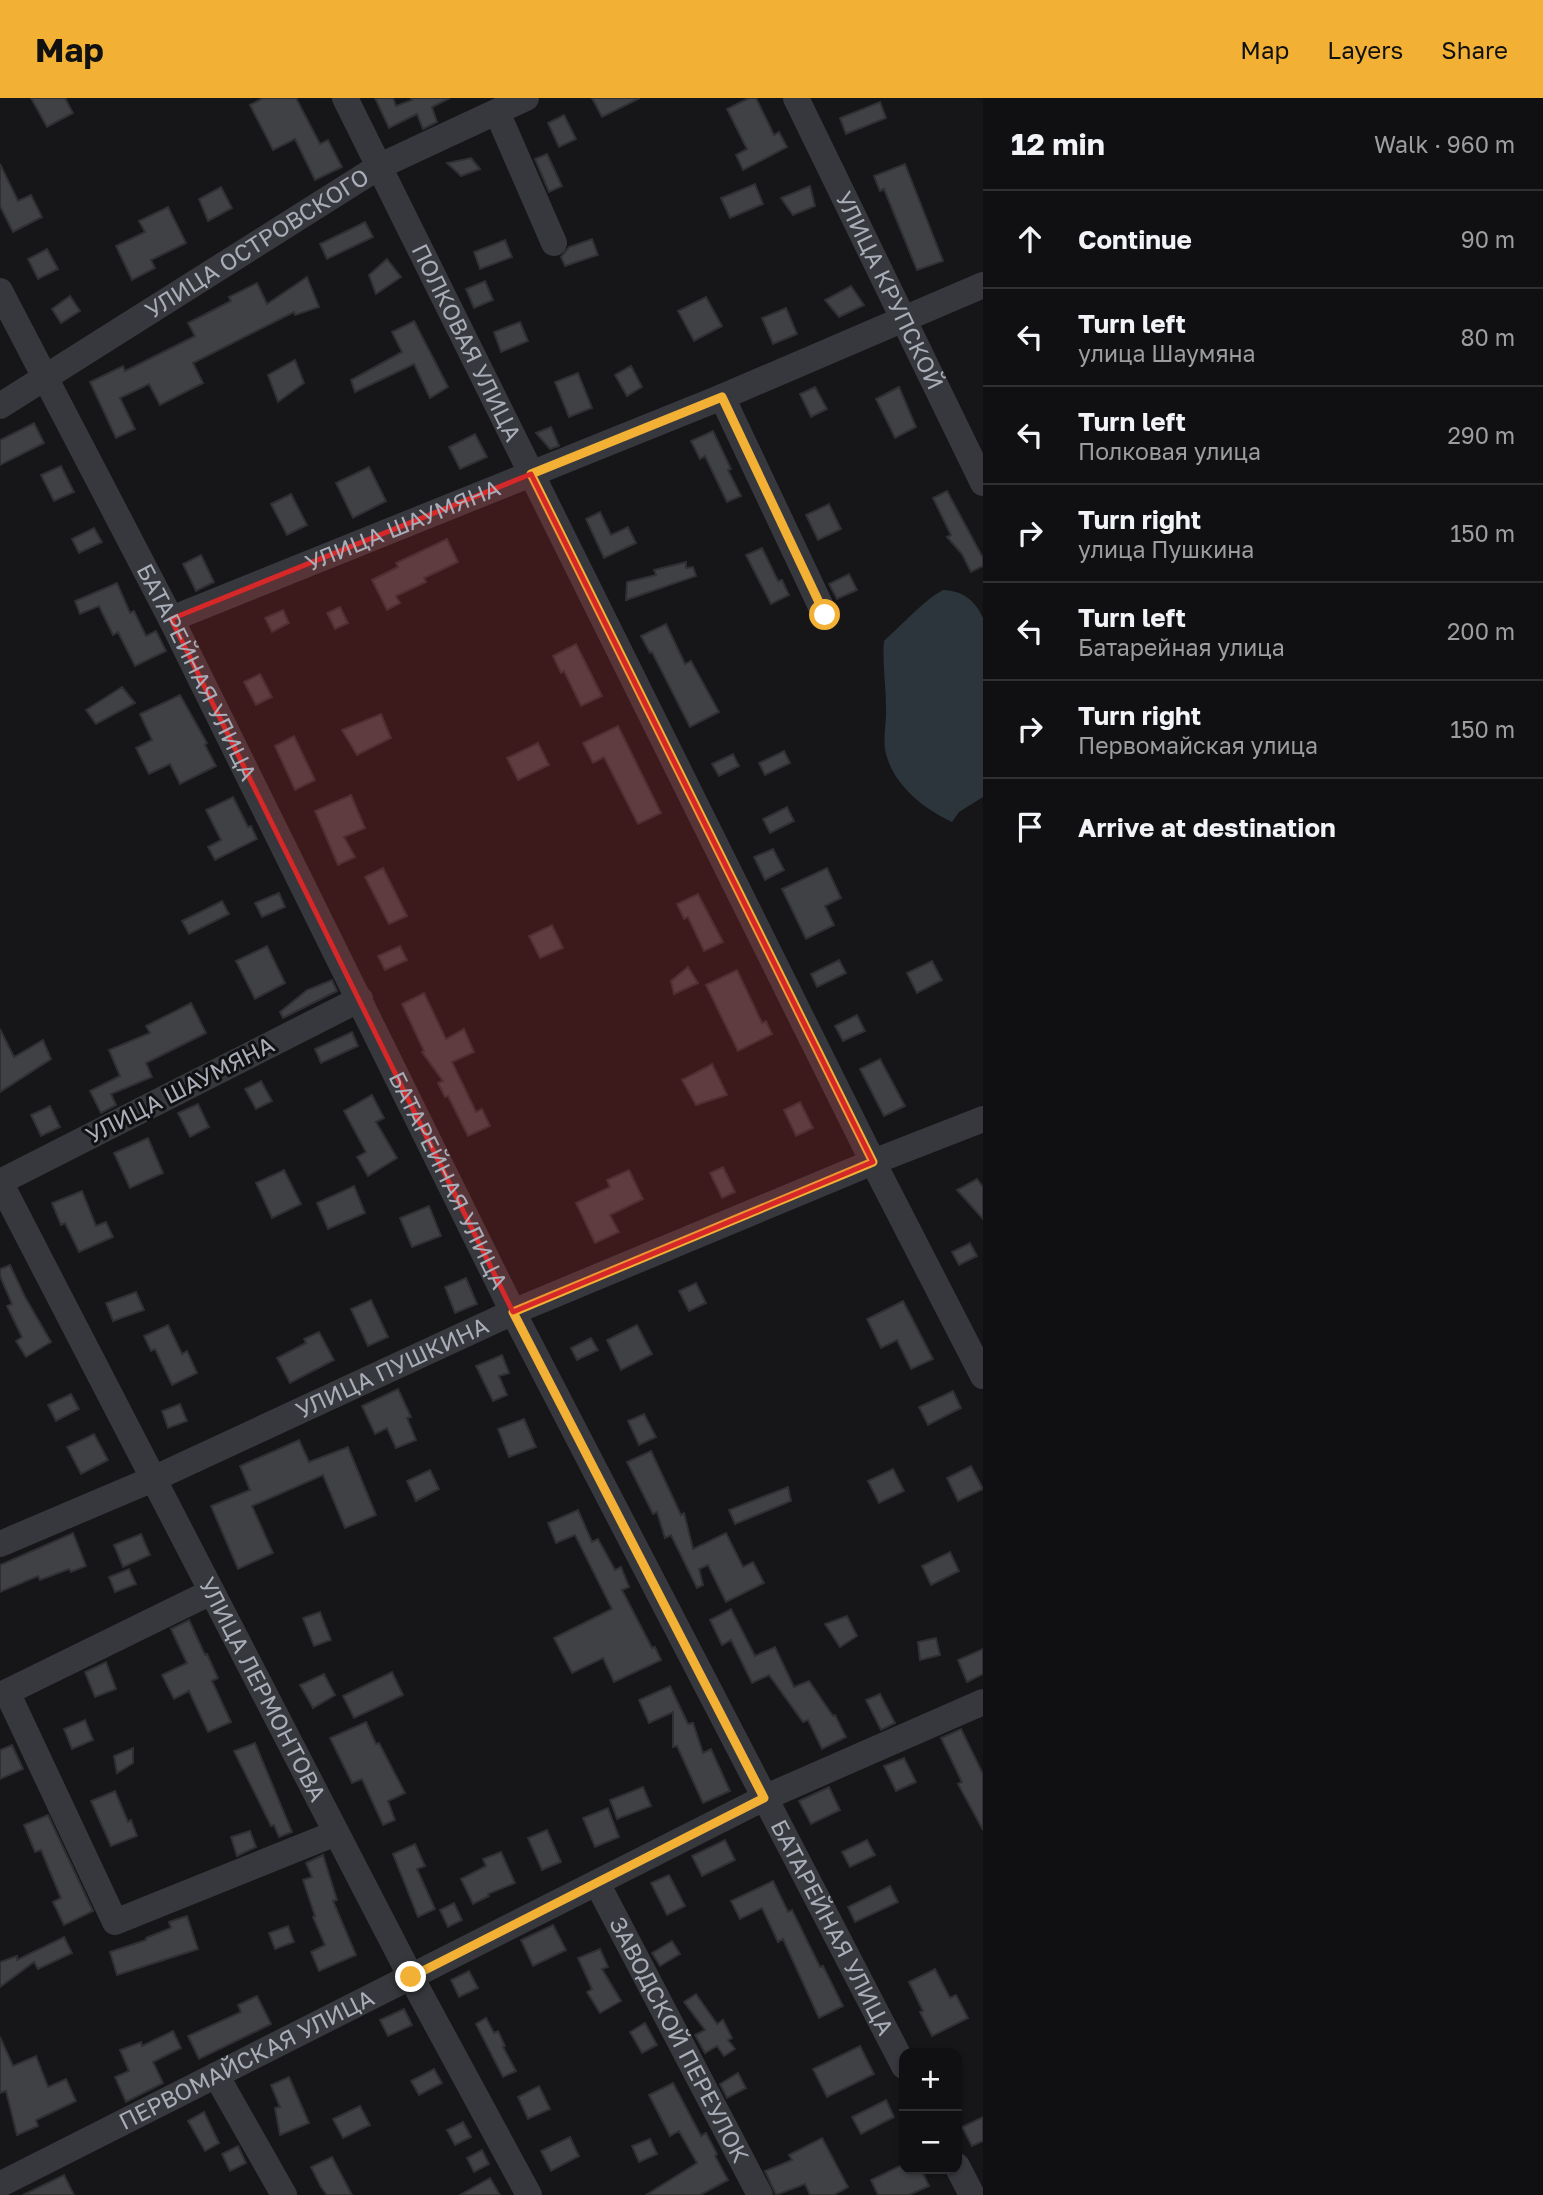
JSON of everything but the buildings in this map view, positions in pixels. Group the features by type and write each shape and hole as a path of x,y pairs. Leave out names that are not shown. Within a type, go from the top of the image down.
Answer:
{"street":[{"name":"ПОЛКОВАЯ УЛИЦА","path":"345,98 873,1162 983,1376"},
{"name":"УЛИЦА ОСТРОВСКОГО","path":"0,406 380,166 526,98"},
{"name":"УЛИЦА КРУПСКОЙ","path":"796,98 983,483"},
{"path":"497,112 554,243"},
{"name":"УЛИЦА ШАУМЯНА","path":"171,619 722,397 983,285"},
{"name":"БАТАРЕЙНАЯ УЛИЦА","path":"0,291 171,619 513,1312 899,2056"},
{"path":"722,397 825,615"},
{"name":"УЛИЦА ШАУМЯНА","path":"0,1182 359,999"},
{"name":"УЛИЦА ПУШКИНА","path":"0,1544 153,1479 513,1312 983,1119"},
{"name":"УЛИЦА ЛЕРМОНТОВА","path":"0,1182 411,1977 529,2195"},
{"path":"211,1592 7,1692 115,1922 336,1833"},
{"name":"ПЕРВОМАЙСКАЯ УЛИЦА","path":"4,2185 215,2075 764,1798 980,1709"},
{"name":"ЗАВОДСКОЙ ПЕРЕУЛОК","path":"597,1883 761,2195"},
{"path":"215,2075 285,2195"},
{"path":"961,2174 972,2195"}],"highlighted area":[{"path":"531,474 873,1162 513,1312 171,619"}],"shaded area":[{"path":"943,590 957,592 968,598 983,618 983,797 959,812 952,822 909,793 894,773 885,749 884,641 921,606"}],"route":[{"path":"411,1977 764,1798 513,1312 873,1162 531,474 722,397 825,615"}]}
